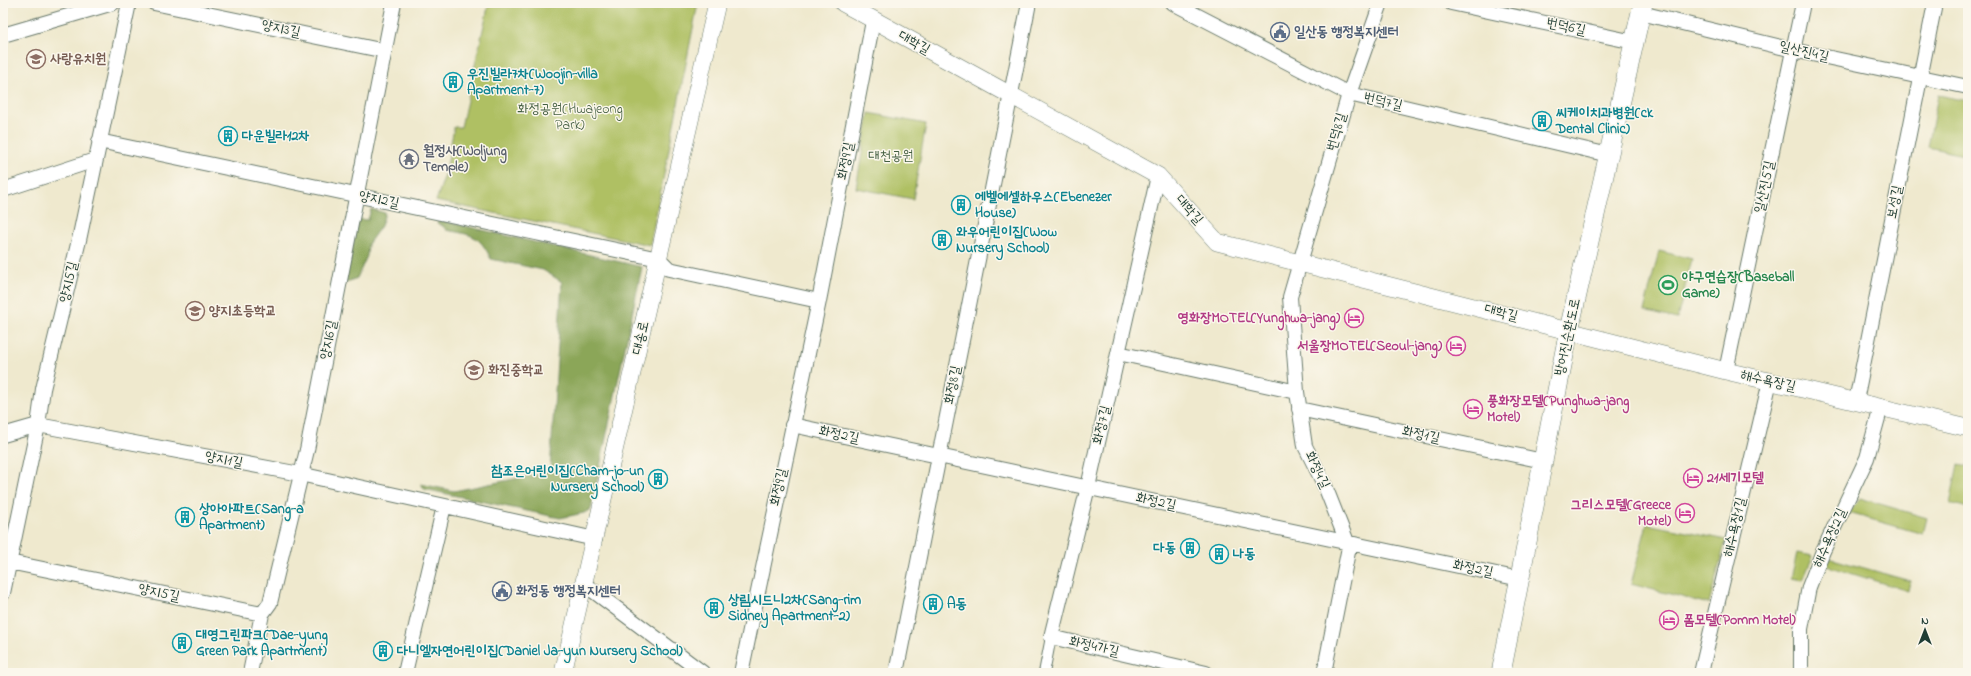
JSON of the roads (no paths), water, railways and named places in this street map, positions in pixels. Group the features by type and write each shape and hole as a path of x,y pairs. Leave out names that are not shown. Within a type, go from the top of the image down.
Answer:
{"main road":[{"name":"방어진순환도로","path":"1501,673 1569,330 1642,8"}],"street":[{"path":"3,35 113,3"},
{"name":"양지5길","path":"3,593 38,425 43,389 129,3"},
{"name":"양지3길","path":"154,3 177,5 385,51"},
{"name":"양지6길","path":"250,673 262,614 270,603 310,435 394,3"},
{"name":"대송로","path":"563,673 717,3"},
{"name":"대학길","path":"843,3 873,21 1158,176 1217,242 1569,330"},
{"name":"화정8길","path":"896,673 1028,3"},
{"name":"번덕7길","path":"1173,3 1348,94 1609,155"},
{"name":"번덕8길","path":"1299,263 1348,94 1381,3"},
{"name":"번덕6길","path":"1451,3 1634,42"},
{"name":"일산진5길","path":"1726,371 1803,3"},
{"name":"보성길","path":"1856,401 1935,3"},
{"name":"일산진4길","path":"1642,8 1793,50 1968,87"},
{"name":"화정9길","path":"741,673 819,301 873,21"},
{"name":"양지2길","path":"99,141 659,259"},
{"path":"3,190 95,160"},
{"name":"화정7길","path":"1044,673 1051,637 1088,487 1158,176"},
{"path":"659,259 669,269 819,301"},
{"name":"화정4길","path":"1299,263 1290,297 1297,392 1305,446 1325,486 1349,547 1324,673"},
{"name":"해수욕장길","path":"1569,330 1726,371 1968,428"},
{"path":"1118,353 1297,392"},
{"name":"해수욕장1길","path":"1701,673 1770,381"},
{"name":"해수욕장2길","path":"1800,673 1800,629 1808,587 1823,551 1867,458 1881,407"},
{"name":"화정1길","path":"1299,409 1543,461"},
{"name":"화정2길","path":"792,424 939,457 1088,487 1520,579"},
{"name":"양지1길","path":"3,435 38,425 300,474 595,539"},
{"path":"405,673 444,506"},
{"name":"양지5길","path":"9,562 262,614"},
{"path":"584,584 703,673"},
{"name":"화정4가길","path":"1051,637 1188,671 1206,673"}],"place":[{"name":"일산동 행정복지센터","path":"1280,32"},
{"name":"사랑유치원","path":"36,59"},
{"name":"우진빌라7차(Woojin-villa Apartment-7)","path":"453,82"},
{"name":"씨케이치과병원(ck Dental Clinic)","path":"1542,121"},
{"name":"다운빌라12차","path":"228,136"},
{"name":"월정사(Woljung Temple)","path":"409,159"},
{"name":"에벨에셀하우스(Ebenezer House)","path":"961,205"},
{"name":"와우어린이집(Wow Nursery School)","path":"942,240"},
{"name":"야구연습장(Baseball Game)","path":"1668,285"},
{"name":"양지초등학교","path":"195,311"},
{"name":"영화장MOTEL(Yunghwa-jang)","path":"1354,318"},
{"name":"서울장MOTEL(Seoul-jang)","path":"1456,346"},
{"name":"화진중학교","path":"474,370"},
{"name":"풍화장모텔(Punghwa-jang Motel)","path":"1473,409"},
{"name":"21세기모텔","path":"1693,478"},
{"name":"참조은어린이집(Cham-jo-un Nursery School)","path":"658,479"},
{"name":"그리스모텔(Greece Motel)","path":"1685,513"},
{"name":"상아아파트(Sang-a Apartment)","path":"185,517"},
{"name":"다동","path":"1190,548"},
{"name":"나동","path":"1219,554"},
{"name":"화정동 행정복지센터","path":"502,591"},
{"name":"A동","path":"933,604"},
{"name":"상림시드니2차(Sang-rim Sidney Apartment-2)","path":"714,608"},
{"name":"폼모텔(Pomm Motel)","path":"1669,620"},
{"name":"대영그린파크(Dae-yung Green Park Apartment)","path":"182,643"},
{"name":"다니엘자연어린이집(Daniel Ja-yun Nursery School)","path":"383,651"}],"park label":[{"name":"화정공원(Hwajeong Park)","path":"570,118"},
{"name":"대천공원","path":"891,156"}]}
